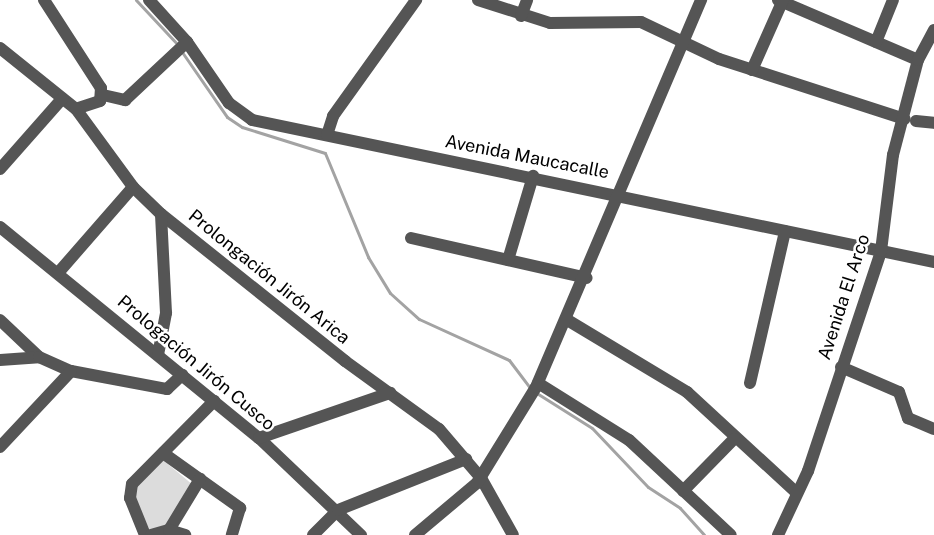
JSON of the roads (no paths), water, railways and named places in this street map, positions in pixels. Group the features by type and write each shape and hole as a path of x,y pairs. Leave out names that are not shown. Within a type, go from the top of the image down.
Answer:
{"street":[{"path":"44,0 103,95 124,100 182,46"},
{"name":"Avenida Maucacalle","path":"149,0 163,6 182,46 244,116 327,135 622,194 934,262"},
{"path":"327,135 333,116 416,0"},
{"path":"478,0 521,16 566,25 641,22 684,43 752,70 910,120 934,123"},
{"path":"521,16 527,0"},
{"path":"415,535 481,478 534,389 569,321 701,0"},
{"path":"876,42 893,0"},
{"path":"752,70 781,1 918,60"},
{"name":"Avenida El Arco","path":"778,535 797,493 881,251 893,156 910,120 918,60 934,30"},
{"name":"Prolongación Jirón Arica","path":"0,48 76,109 133,187 161,214 439,429 481,478 513,535"},
{"path":"76,109 94,106 103,95"},
{"path":"0,169 62,99"},
{"path":"508,260 532,176"},
{"path":"58,273 133,187"},
{"path":"158,355 166,313 161,214"},
{"name":"Prologación Jirón Cusco","path":"0,227 259,438 338,510 361,535"},
{"path":"750,383 785,231"},
{"path":"411,238 587,278"},
{"path":"0,320 39,357 71,372 167,389 182,375"},
{"path":"569,321 687,392 734,439 797,493"},
{"path":"0,360 39,357"},
{"path":"841,367 899,392 908,418 934,429"},
{"path":"1,445 71,372"},
{"path":"534,389 605,422 731,535"},
{"path":"259,438 390,393"},
{"path":"145,535 130,498 132,483 214,401"},
{"path":"683,491 734,439"},
{"path":"163,453 240,508 232,535"},
{"path":"313,535 338,510 466,459"},
{"path":"169,530 200,479"},
{"path":"151,535 169,530 185,535"}],"waterway":[{"path":"136,0 179,46"},
{"path":"182,52 227,117 242,127 325,153 368,257 390,293 419,319 509,360 530,388"},
{"path":"535,392 592,428 648,487 680,508 704,535"}]}
